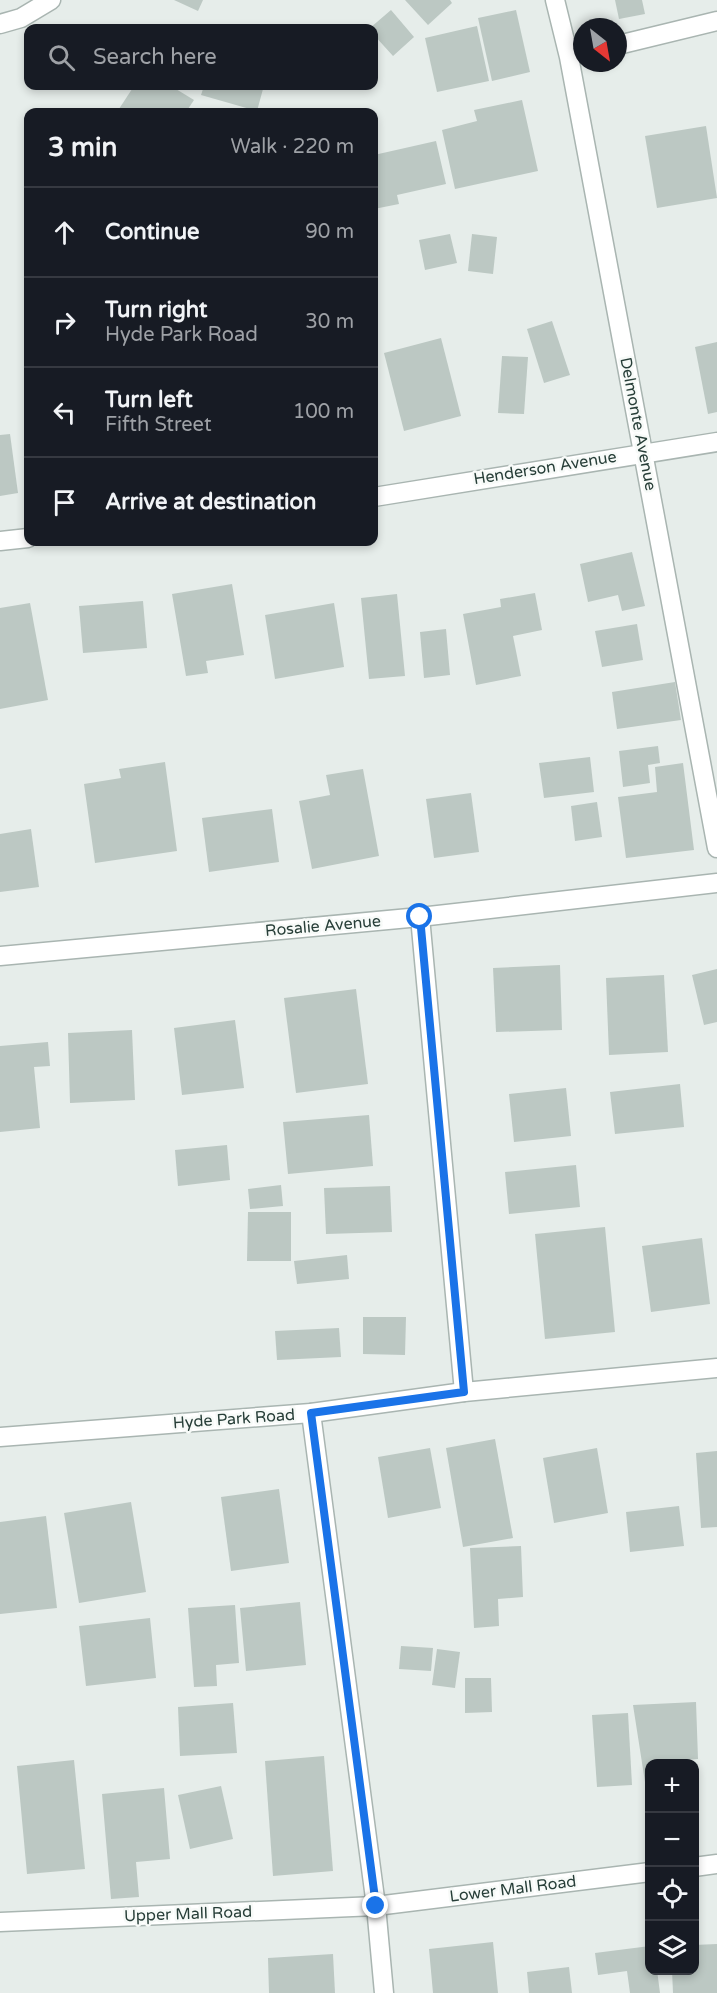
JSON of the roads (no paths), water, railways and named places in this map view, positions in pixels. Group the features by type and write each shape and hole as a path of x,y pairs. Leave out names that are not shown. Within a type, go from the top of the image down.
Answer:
{"street":[{"path":"0,24 21,18 51,0"},
{"name":"Delmonte Avenue","path":"555,0 573,50"},
{"path":"627,43 717,21"},
{"name":"Delmonte Avenue","path":"578,72 643,452 717,848"},
{"name":"Henderson Avenue","path":"378,495 717,442"},
{"path":"0,541 24,538"},
{"name":"Rosalie Avenue","path":"0,956 420,917 717,883"},
{"path":"420,917 464,1392"},
{"name":"Hyde Park Road","path":"0,1437 311,1413 464,1392 717,1368"},
{"path":"311,1413 376,1906 384,1993"},
{"path":"699,1866 717,1864"},
{"name":"Lower Mall Road","path":"376,1906 645,1873"},
{"name":"Upper Mall Road","path":"0,1922 376,1906"}]}
